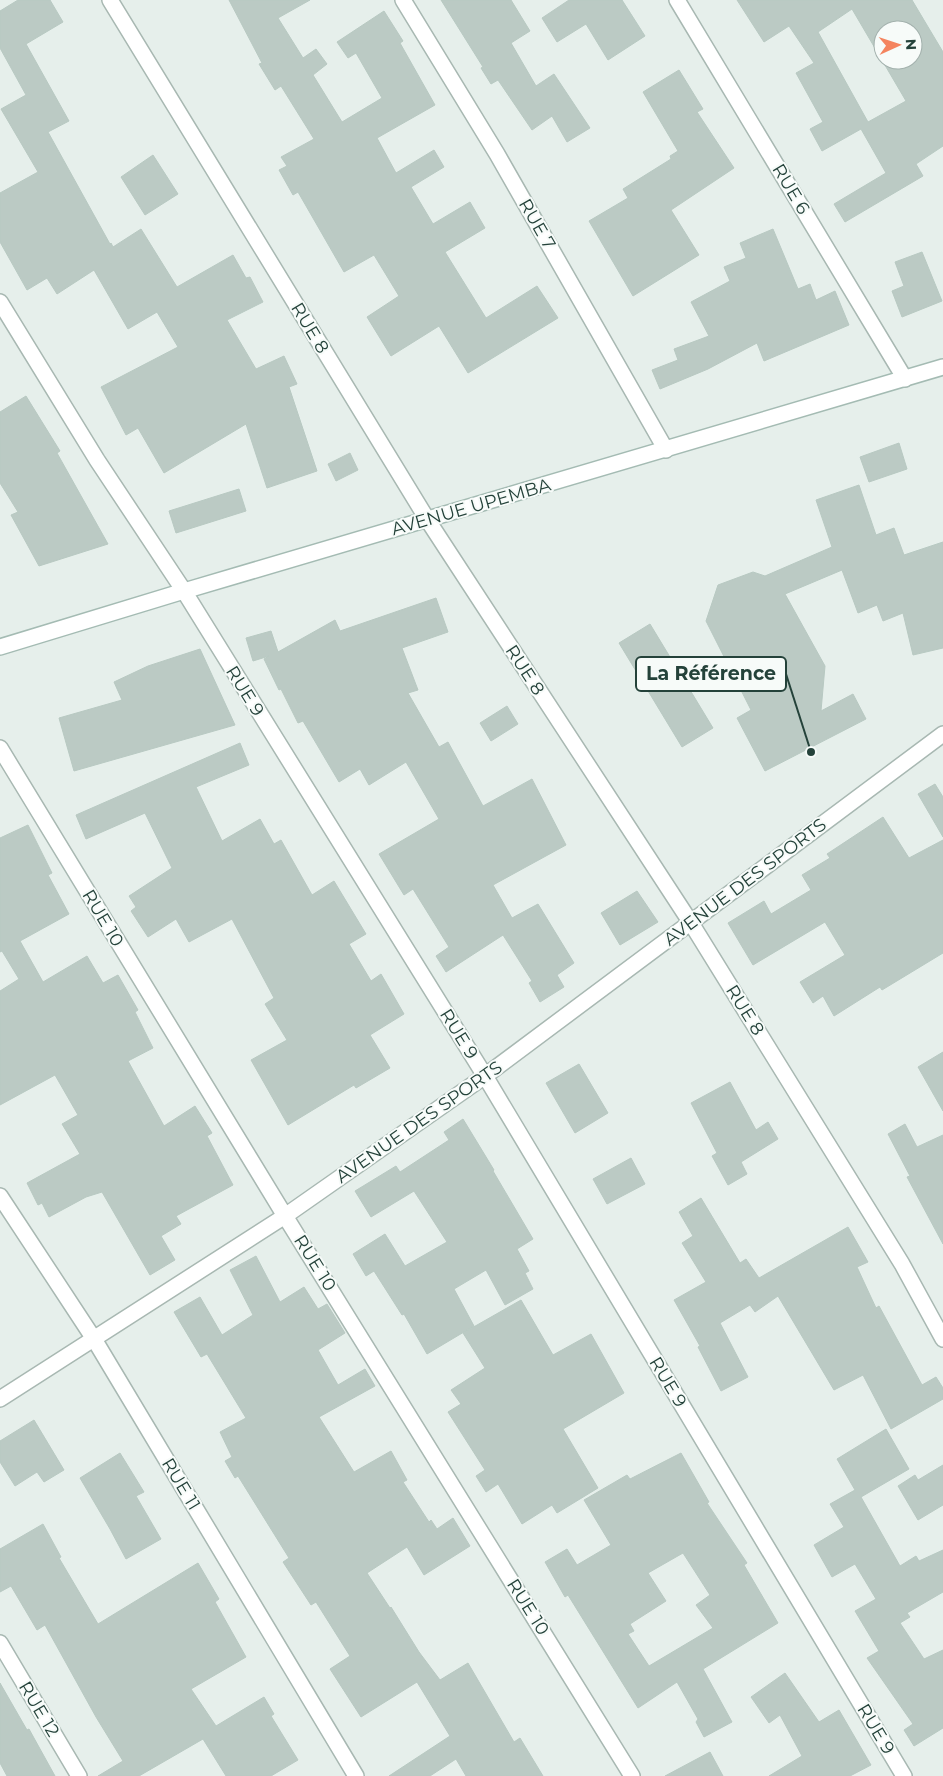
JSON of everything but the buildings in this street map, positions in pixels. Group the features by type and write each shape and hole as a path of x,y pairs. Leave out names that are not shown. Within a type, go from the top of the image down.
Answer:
{"street":[{"name":"RUE 8","path":"110,0 426,520 691,923 902,1264 943,1339"},
{"name":"RUE 7","path":"404,0 498,154 666,450"},
{"name":"RUE 6","path":"677,0 905,379"},
{"name":"RUE 9","path":"0,302 97,460 184,591 486,1076 904,1776"},
{"name":"AVENUE UPEMBA","path":"0,647 943,367"},
{"name":"AVENUE DES SPORTS","path":"0,1399 285,1216 486,1076 943,734"},
{"name":"RUE 10","path":"0,748 285,1216 632,1776"},
{"name":"RUE 11","path":"0,1196 94,1339 356,1776"},
{"name":"RUE 12","path":"0,1643 79,1776"}],"place":[{"name":"La Référence","path":"811,752"}]}
